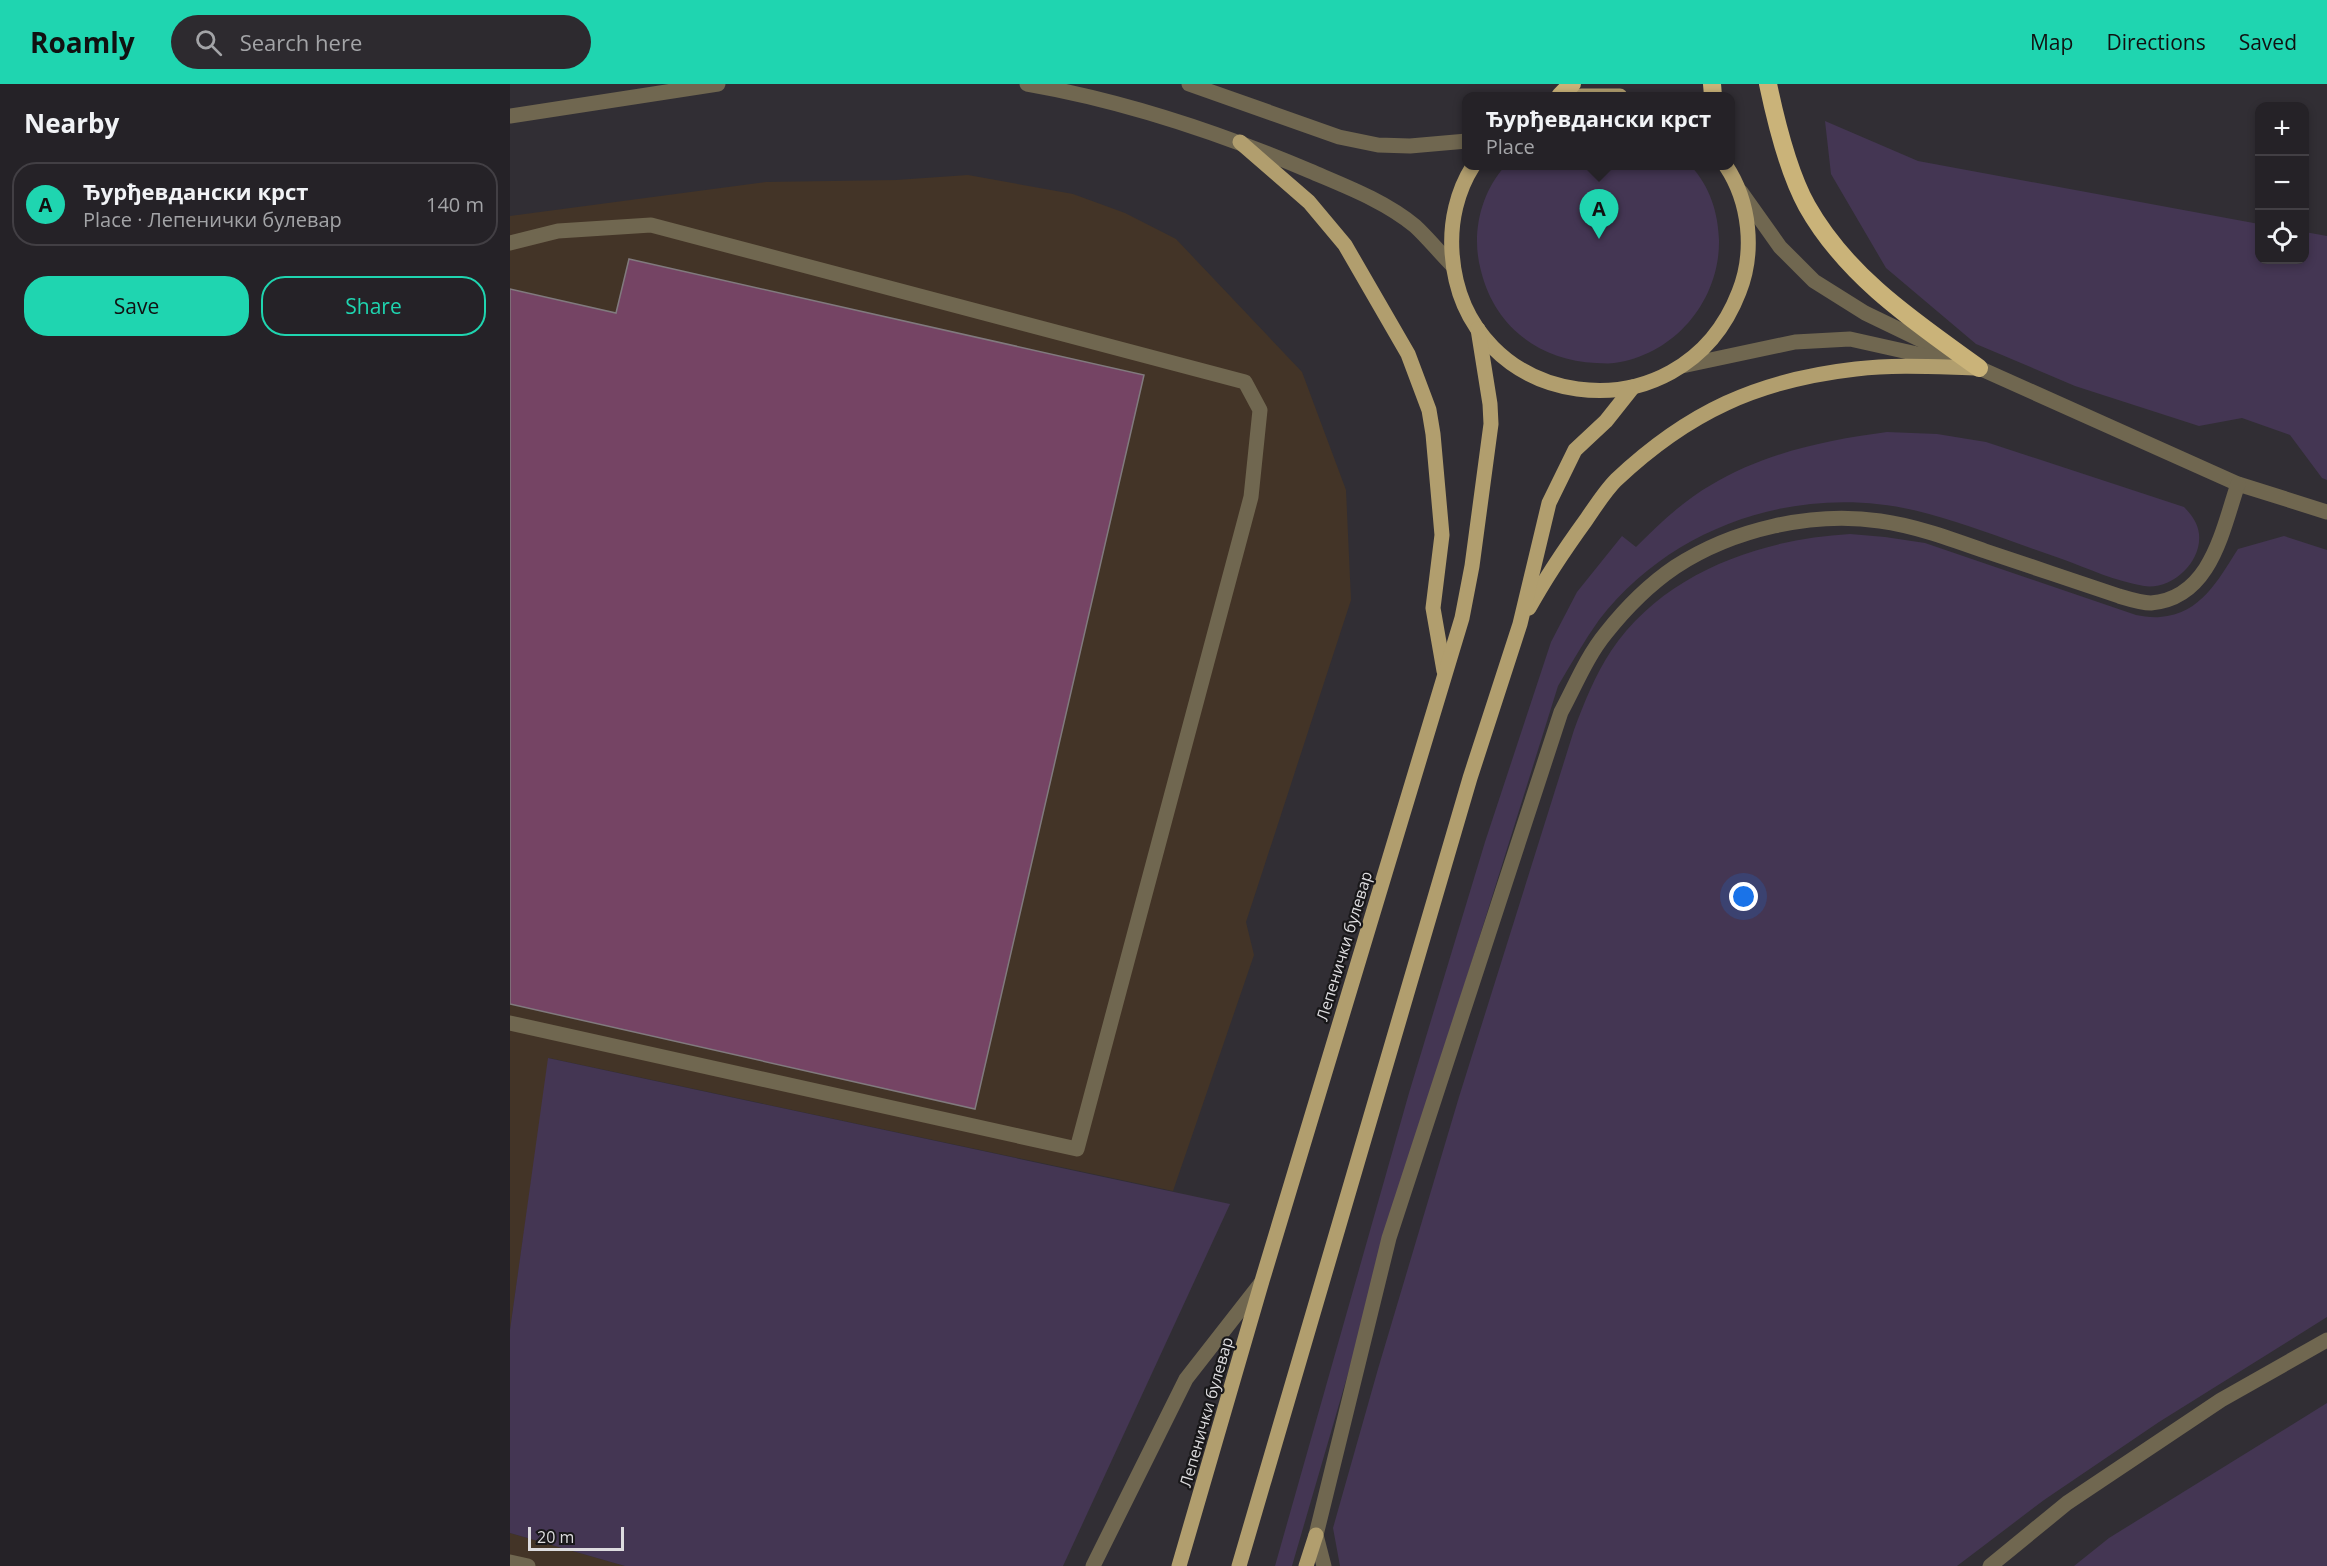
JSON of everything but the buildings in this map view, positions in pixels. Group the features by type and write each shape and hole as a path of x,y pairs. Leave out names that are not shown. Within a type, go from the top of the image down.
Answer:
{"highway":[{"path":"1768,84 1782,144 1807,206 1847,262 1884,297 1979,368"}],"main road":[{"path":"1239,142 1309,202 1345,245 1408,354 1429,410 1433,434 1442,536 1433,608 1445,674"},
{"path":"1471,170 1459,196 1453,219 1453,266 1461,299 1478,328 1494,348 1513,364 1551,383 1583,391 1608,391 1633,387 1666,375 1682,366 1705,347 1724,324 1741,287 1746,267 1747,226 1737,187 1728,170"},
{"name":"Лепенички булевар","path":"1179,1566 1262,1281 1462,618 1472,566 1491,424 1478,328"},
{"path":"1520,624 1551,568 1615,482 1675,430 1730,400 1782,382 1856,369 1902,366 1979,368"},
{"path":"1239,1566 1470,778 1520,624 1549,503 1575,450 1606,421 1633,387"},
{"path":"1306,1566 1316,1535"}],"street":[{"path":"510,116 718,84"},
{"path":"1027,84 1152,112 1239,142 1332,180 1383,205 1415,226 1453,266"},
{"path":"1189,84 1339,137 1378,145 1410,146 1462,141"},
{"path":"1737,187 1780,247 1814,281 1865,313 1979,368 2238,484 2327,512"},
{"path":"510,243 558,231 651,225 1245,382 1260,410 1251,497 1077,1149 510,1023"},
{"path":"1682,366 1795,342 1850,339 1979,368"},
{"path":"1323,1566 1316,1535 1389,1238 1561,712 1581,672 1605,634 1636,600 1675,567 1709,549 1742,536 1780,524 1814,518 1848,517 1922,530 2119,596 2149,603 2168,599 2193,586 2203,574 2212,556 2238,484"},
{"path":"1093,1566 1186,1379 1262,1281"},
{"path":"1989,1566 2067,1503 2221,1400 2327,1340"},
{"path":"510,1562 528,1566"}],"shaded area":[{"path":"1825,121 1918,161 2255,223 2255,264 2309,264 2309,233 2327,236 2327,480 2322,478 2290,435 2242,418 2199,426 2075,386 1976,344 1886,268 1831,174"},
{"path":"1502,170 1694,170 1712,200 1719,240 1712,283 1690,321 1656,349 1636,358 1612,363 1575,360 1556,355 1522,337 1497,309 1488,291 1478,257 1480,216 1489,189"},
{"path":"968,175 1073,194 1125,213 1176,239 1302,372 1346,490 1351,600 1246,922 1254,955 1173,1191 549,1058 510,1330 510,216 766,182 896,180"},
{"path":"1887,432 1937,434 1986,442 2184,507 2194,519 2198,530 2199,544 2196,554 2183,572 2174,579 2165,584 2144,586 2112,578 1929,514 1883,505 1838,502 1792,506 1748,517 1705,534 1666,557 1630,586 1599,620 1558,686 1416,1140 1292,1566 1275,1566 1409,1093 1485,842 1551,642 1577,592 1622,536 1636,547 1681,506 1701,491 1731,474 1774,456 1818,444"},
{"path":"1850,534 1925,543 2136,615 2154,617 2174,614 2197,602 2215,583 2238,549 2284,536 2327,550 2327,1317 2159,1422 2044,1500 1957,1566 1340,1566 1333,1528 1378,1369 1459,1097 1574,730 1595,679 1611,651 1633,624 1658,601 1686,581 1716,565 1782,543"},
{"path":"548,1058 1230,1204 1063,1566 625,1566 510,1533 510,1330"},
{"path":"2327,1403 2327,1566 2074,1566 2109,1538"},
{"path":"510,1533 625,1566 510,1566"}],"place":[{"name":"Ђурђевдански крст","path":"1599,239"}]}
